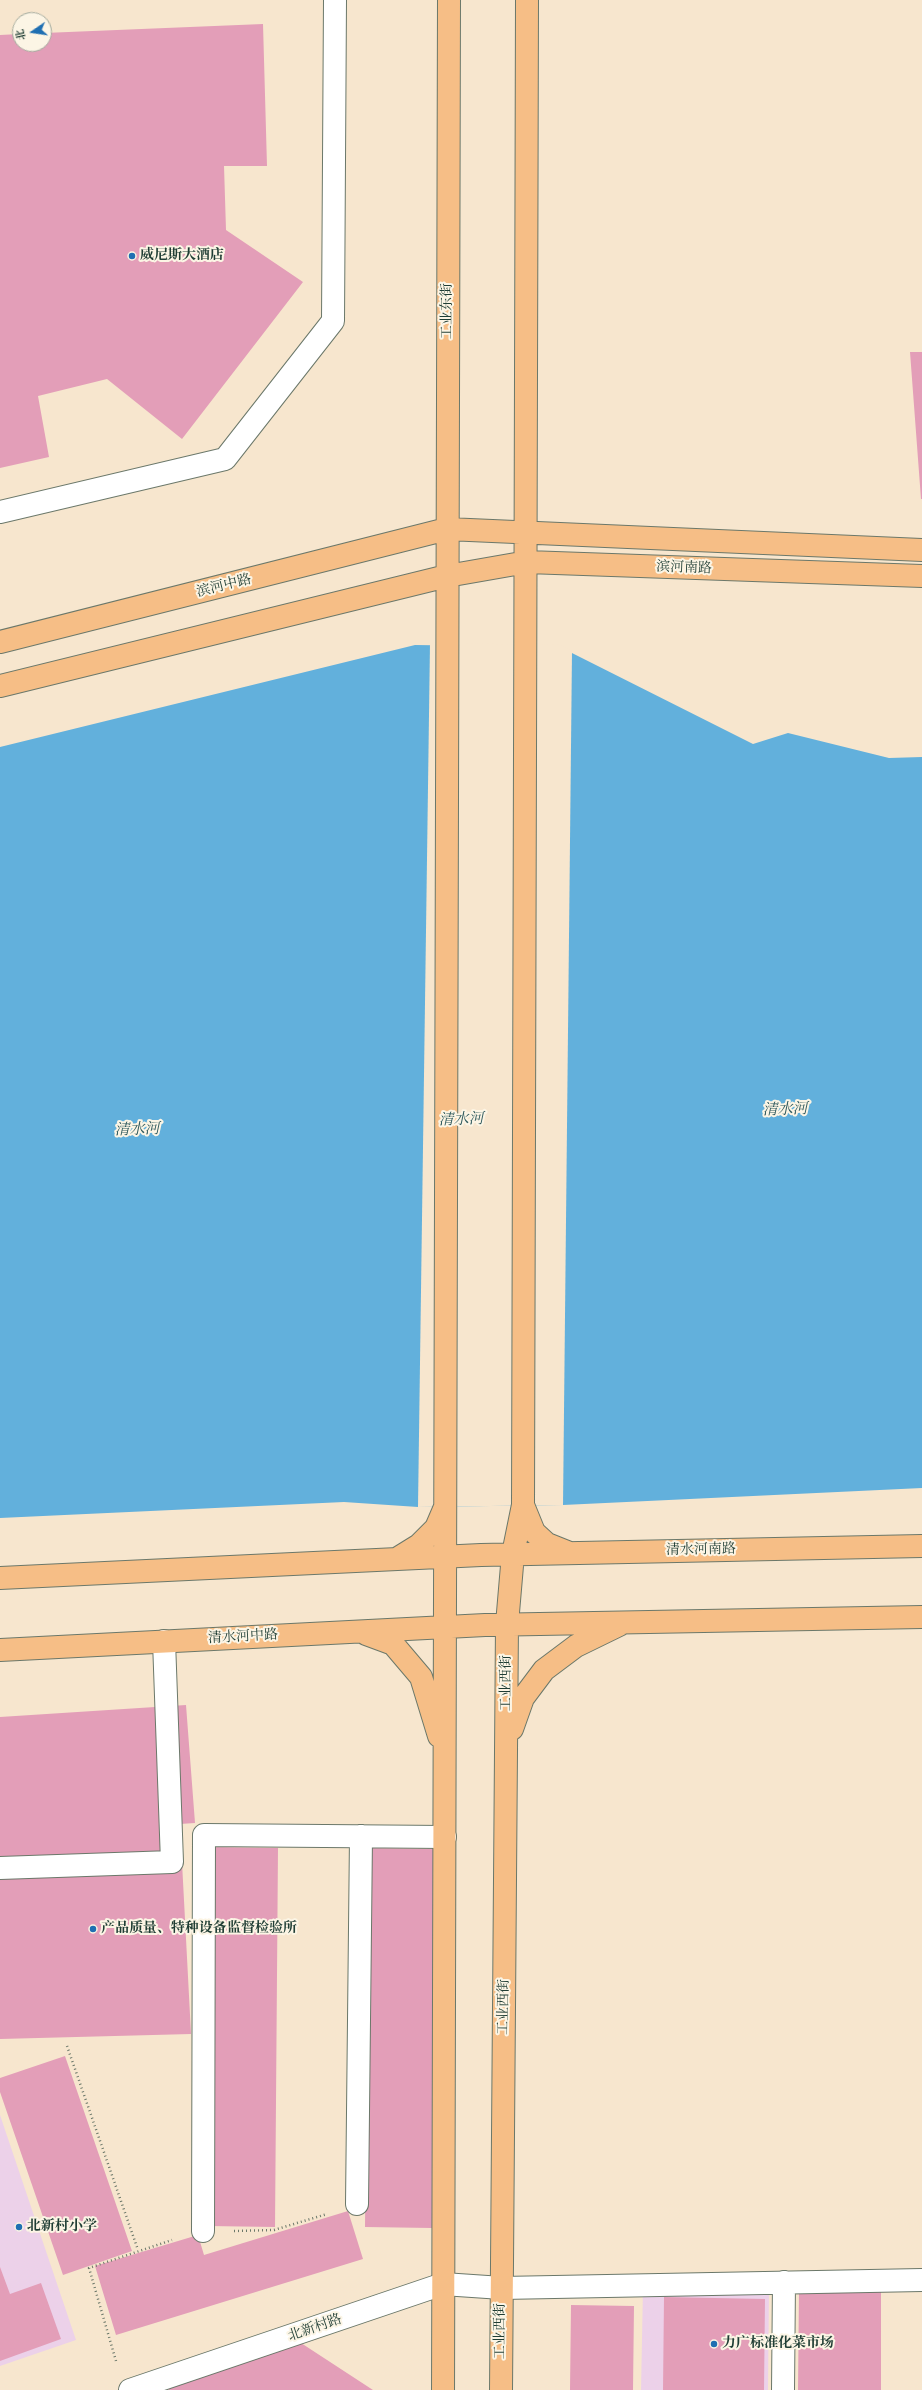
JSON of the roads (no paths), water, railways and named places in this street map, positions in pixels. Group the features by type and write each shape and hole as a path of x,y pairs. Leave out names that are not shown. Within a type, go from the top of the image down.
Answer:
{"main road":[{"name":"工业东街","path":"446,1627 449,0"},
{"path":"527,0 523,1505 534,1532 547,1544 569,1553"},
{"name":"滨河南路","path":"447,529 922,550"},
{"name":"滨河中路","path":"0,642 447,529"},
{"name":"滨河南路","path":"447,576 526,562 922,576"},
{"path":"0,686 447,576"},
{"name":"工业西街","path":"501,2390 507,1624 513,1554 523,1505"},
{"path":"0,1578 396,1559 420,1545 425,1540 436,1528 446,1506"},
{"name":"清水河南路","path":"396,1559 513,1554 922,1546"},
{"path":"507,1624 922,1617"},
{"path":"507,1744 523,1698 544,1670 576,1646 626,1622"},
{"name":"清水河中路","path":"0,1650 507,1624"},
{"path":"443,2390 446,1627"},
{"path":"360,1631 394,1644 421,1677 445,1753"}],"street":[{"path":"0,512 225,459 333,321 335,0"},
{"path":"0,1868 172,1862 164,1641"},
{"path":"203,2231 204,1835 445,1837"},
{"path":"357,2204 361,1836"},
{"name":"北新村路","path":"130,2390 443,2284 502,2288 712,2291 784,2282 922,2280"},
{"path":"783,2390 784,2282"}],"water":[{"name":"清水河","path":"415,645 560,647 753,744 788,733 889,758 922,757 922,1488 563,1505 418,1507 344,1502 0,1518 0,747"}],"place":[{"name":"威尼斯大酒店","path":"132,256"},
{"name":"产品质量、特种设备监督检验所","path":"93,1929"},
{"name":"北新村小学","path":"19,2227"},
{"name":"力广标准化菜市场","path":"714,2344"}]}
